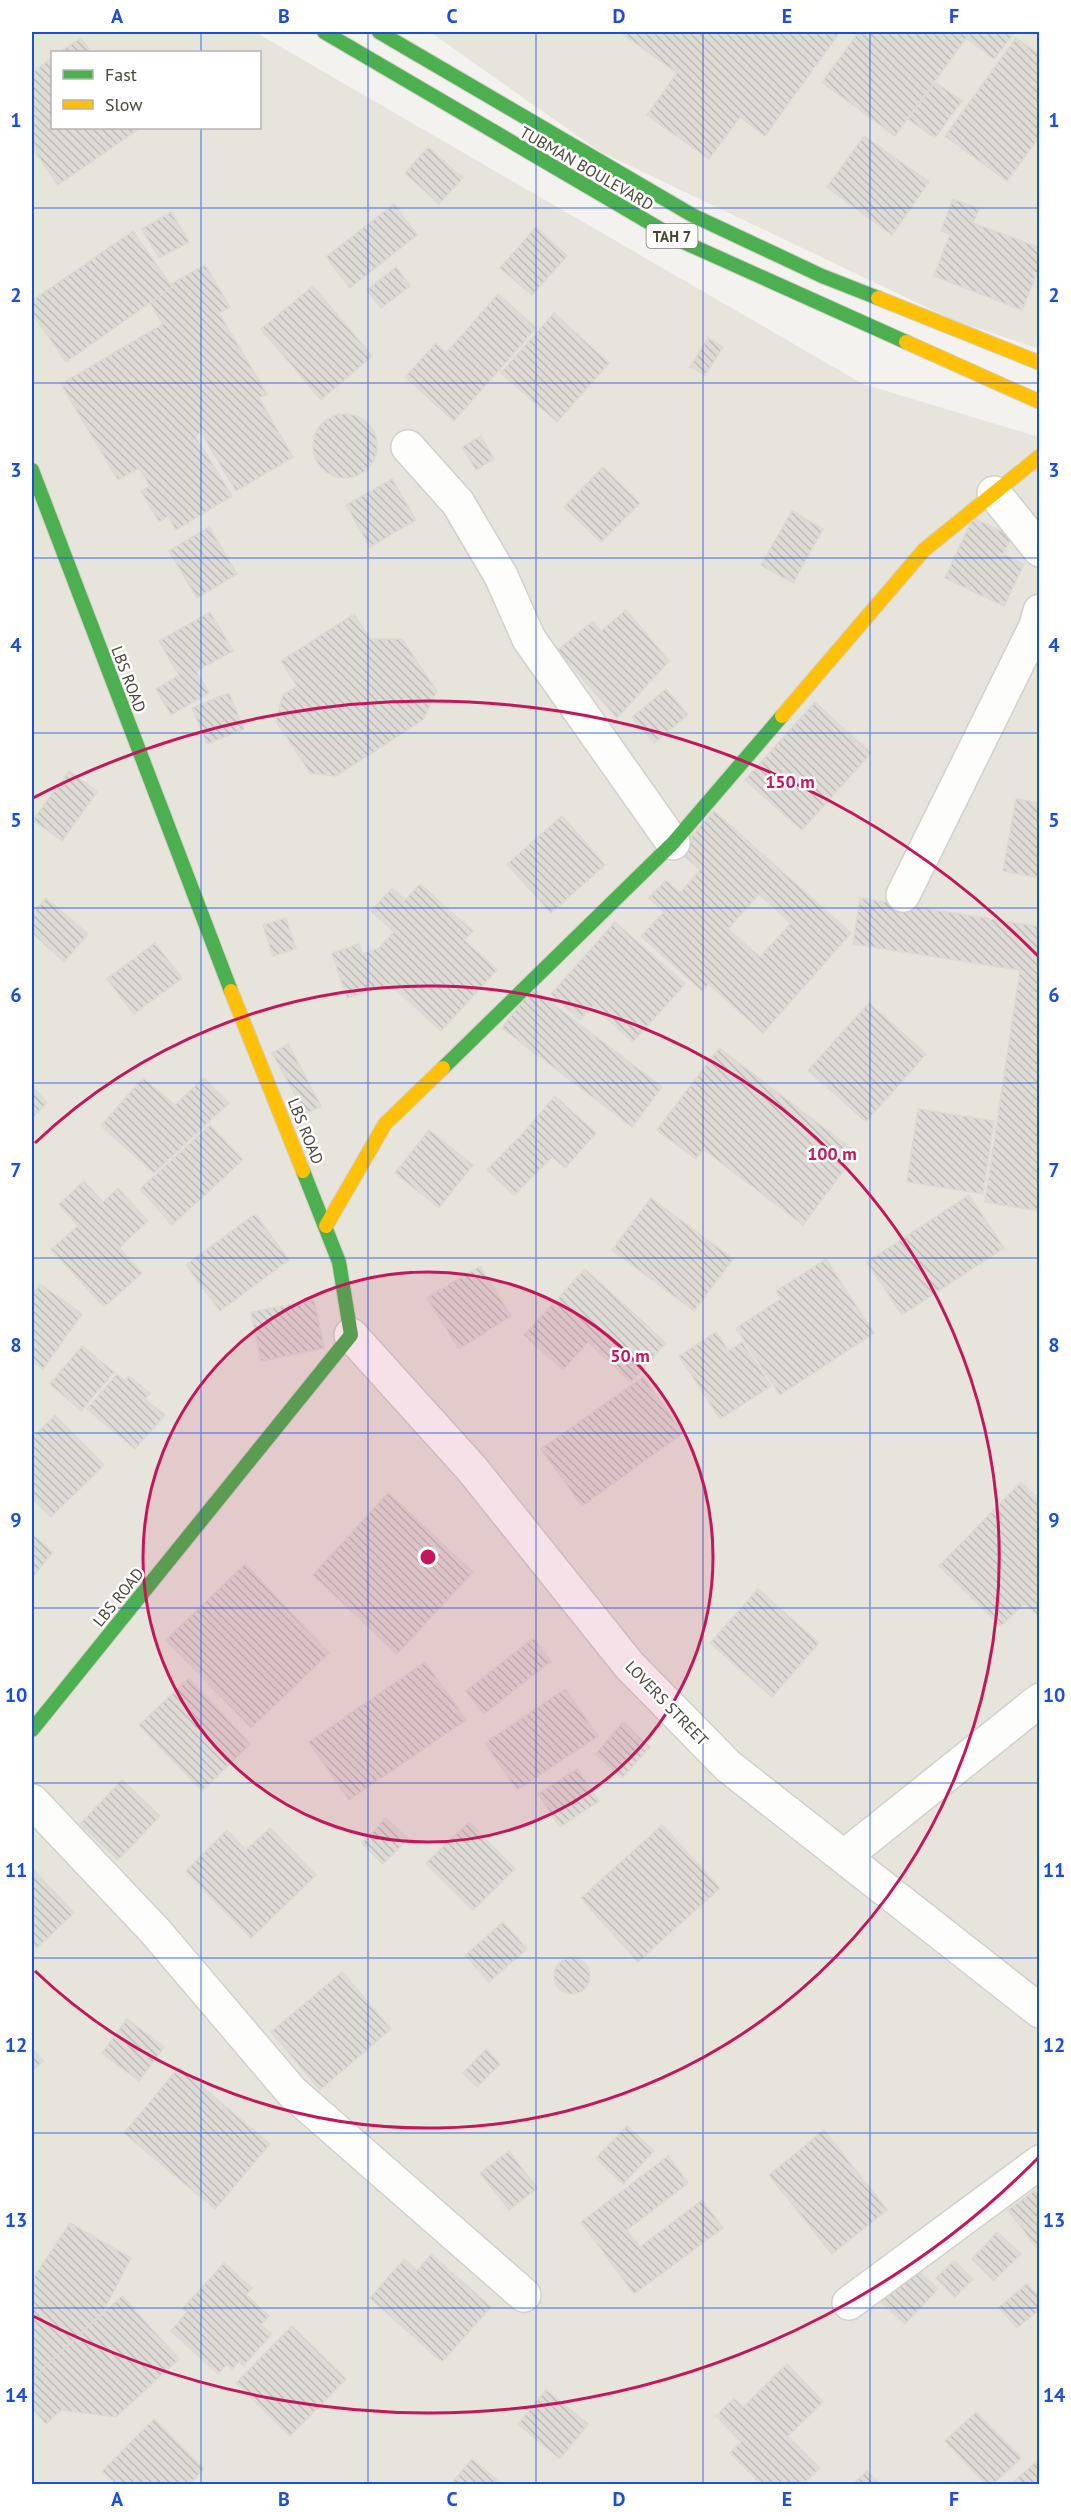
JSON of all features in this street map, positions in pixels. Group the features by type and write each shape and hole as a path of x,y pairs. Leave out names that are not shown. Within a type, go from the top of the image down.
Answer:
{"main road":[{"name":"TUBMAN BOULEVARD","path":"324,32 679,240 1040,402"},
{"name":"TUBMAN BOULEVARD","path":"378,32 692,215 822,276 1040,363"},
{"path":"326,1226 385,1124 673,843 924,550 1040,456"},
{"name":"LBS ROAD","path":"32,470 223,972 326,1226 339,1262 351,1335 32,1731"}],"street":[{"path":"408,447 458,503 501,576 529,639 673,843"},
{"path":"994,493 1040,550"},
{"path":"903,895 1036,626 1040,611"},
{"name":"LOVERS STREET","path":"351,1335 472,1469 629,1665 728,1766 1040,2011"},
{"path":"845,1856 1040,1700"},
{"path":"32,1801 147,1923 292,2092 524,2295"},
{"path":"849,2303 1040,2163"}],"shaded area":[{"path":"32,32 255,32 863,384 1039,437 1039,2484 32,2484"},
{"path":"430,32 1039,32 1039,349 951,319 599,151"}],"building":[{"path":"620,32 840,32 765,136 740,117 709,159 647,115 677,73"},
{"path":"859,32 1015,32 994,59 966,38 895,136 822,82"},
{"path":"81,38 90,51 62,51"},
{"path":"1016,38 1040,55 1040,136 1007,181 945,136"},
{"path":"51,59 51,129 139,129 58,185 32,147 32,73"},
{"path":"935,82 962,101 935,138 908,119"},
{"path":"864,136 929,182 892,235 827,187"},
{"path":"428,147 463,178 439,204 405,173"},
{"path":"953,199 979,209 973,223 1040,248 1040,266 1022,310 934,276 950,234 941,231"},
{"path":"394,204 417,235 350,288 326,257"},
{"path":"171,212 189,242 159,258 142,229"},
{"path":"536,227 567,256 532,295 500,268"},
{"path":"133,231 172,287 66,362 32,313 32,301"},
{"path":"205,265 230,307 219,313 267,394 259,398 293,457 236,491 201,432 195,436 232,496 176,530 168,516 159,522 141,491 150,486 139,468 118,480 61,384 163,324 150,303 172,287 171,284"},
{"path":"396,267 410,286 381,308 367,290"},
{"path":"313,286 372,356 321,400 261,329"},
{"path":"498,294 536,328 454,421 405,377 436,343 446,353"},
{"path":"554,313 609,363 557,422 501,373"},
{"path":"708,338 723,347 705,375 690,367"},
{"path":"345,414 357,416 368,423 375,434 377,446 375,458 368,469 357,476 345,478 333,476 322,469 315,458 313,446 315,434 322,423 333,416"},
{"path":"481,436 494,459 476,470 462,447"},
{"path":"603,467 640,503 601,542 564,507"},
{"path":"392,479 416,520 370,547 346,505"},
{"path":"792,511 823,529 793,583 761,565"},
{"path":"973,518 1012,536 1003,554 1024,564 1004,606 945,578"},
{"path":"209,527 237,574 197,598 169,551"},
{"path":"626,610 669,661 617,718 558,650 593,621 601,631"},
{"path":"210,612 233,651 196,671 209,693 171,715 156,689 179,675 159,641"},
{"path":"354,614 370,639 402,639 437,691 423,720 336,776 310,773 276,721 283,695 297,686 281,661"},
{"path":"666,689 688,715 654,743 632,717"},
{"path":"229,693 244,729 207,744 192,708"},
{"path":"815,702 871,753 802,830 745,780"},
{"path":"69,771 97,792 62,841 33,820"},
{"path":"1016,799 1040,803 1040,878 1003,871"},
{"path":"714,811 851,933 763,1033 709,984 702,991 641,936 664,912 649,898 666,880 680,893 700,870 678,851","holes":["759,894 791,923 760,957 728,929"]},
{"path":"562,816 605,865 551,913 507,864"},
{"path":"420,884 473,931 464,940 497,970 441,1031 390,984 347,998 332,953 359,944 362,954 379,948 394,932 371,911 392,888 405,900"},
{"path":"46,898 88,934 64,962 32,933 32,914"},
{"path":"860,898 1040,927 1040,1211 985,1202 1020,970 853,944"},
{"path":"286,918 296,949 273,956 263,925"},
{"path":"615,922 685,984 633,1042 593,1006 580,1020 551,994"},
{"path":"155,943 182,978 134,1014 107,979"},
{"path":"532,988 662,1087 632,1127 502,1028"},
{"path":"869,1003 926,1054 866,1122 808,1070"},
{"path":"288,1044 321,1106 306,1114 272,1053"},
{"path":"719,1048 857,1153 803,1225 703,1149 696,1159 657,1130"},
{"path":"143,1078 175,1105 204,1078 229,1103 154,1173 101,1126"},
{"path":"32,1086 47,1103 32,1118"},
{"path":"555,1096 596,1133 565,1168 524,1132"},
{"path":"918,1109 994,1121 983,1194 907,1182"},
{"path":"210,1125 243,1160 172,1225 140,1189"},
{"path":"429,1130 473,1165 439,1208 395,1173"},
{"path":"524,1132 551,1158 514,1195 487,1170"},
{"path":"84,1181 103,1202 118,1188 148,1221 119,1248 142,1273 104,1307 51,1249 78,1226 59,1204"},
{"path":"969,1195 1004,1248 902,1315 867,1262"},
{"path":"651,1198 733,1259 694,1311 612,1250"},
{"path":"255,1214 289,1260 220,1311 186,1265"},
{"path":"826,1259 874,1333 780,1395 736,1328 781,1299 776,1291"},
{"path":"480,1266 511,1316 459,1349 427,1298"},
{"path":"585,1269 666,1343 631,1382 588,1342 563,1370 524,1335"},
{"path":"40,1284 82,1314 43,1369 32,1361 32,1295"},
{"path":"314,1300 324,1348 261,1361 251,1312"},
{"path":"716,1332 729,1351 742,1342 771,1386 720,1419 679,1356"},
{"path":"82,1346 114,1372 81,1411 50,1384"},
{"path":"117,1374 125,1381 129,1376 150,1393 145,1399 165,1415 135,1449 87,1409"},
{"path":"643,1377 683,1433 582,1506 541,1449"},
{"path":"55,1415 104,1465 51,1517 32,1498 32,1438"},
{"path":"1021,1482 1040,1500 1040,1618 1025,1603 1001,1626 939,1566"},
{"path":"388,1493 473,1572 397,1654 313,1575"},
{"path":"32,1534 53,1552 32,1578"},
{"path":"245,1564 329,1653 251,1728 166,1640"},
{"path":"758,1589 819,1643 772,1697 710,1643"},
{"path":"533,1638 551,1661 484,1714 466,1691"},
{"path":"425,1662 466,1720 349,1800 309,1742"},
{"path":"189,1678 250,1744 202,1791 139,1725"},
{"path":"565,1689 598,1736 517,1790 485,1743"},
{"path":"623,1722 650,1747 622,1778 596,1754"},
{"path":"577,1769 599,1801 560,1827 538,1794"},
{"path":"122,1780 160,1816 118,1860 80,1824"},
{"path":"386,1818 408,1839 383,1864 362,1843"},
{"path":"469,1822 515,1869 473,1910 426,1863"},
{"path":"662,1825 720,1888 638,1962 581,1898"},
{"path":"270,1828 316,1875 251,1938 186,1871 227,1830 246,1850"},
{"path":"32,1868 74,1913 37,1948 32,1942"},
{"path":"503,1922 527,1949 489,1982 465,1955"},
{"path":"572,1958 584,1964 590,1976 584,1988 572,1994 560,1988 554,1976 560,1964"},
{"path":"342,1972 391,2029 320,2090 271,2032"},
{"path":"127,2019 164,2047 139,2081 102,2053"},
{"path":"32,2048 43,2061 32,2071"},
{"path":"486,2049 500,2064 477,2087 463,2073"},
{"path":"179,2067 270,2144 215,2209 124,2133"},
{"path":"627,2126 654,2151 623,2184 596,2158"},
{"path":"824,2130 887,2210 832,2254 769,2175"},
{"path":"509,2151 537,2188 509,2210 480,2173"},
{"path":"668,2156 688,2183 627,2230 640,2247 702,2200 723,2228 634,2294 581,2222"},
{"path":"1034,2191 1040,2199 1040,2252 1008,2210"},
{"path":"70,2223 131,2258 103,2312 32,2379 32,2280"},
{"path":"997,2232 1021,2254 994,2281 972,2259"},
{"path":"431,2254 491,2307 442,2362 370,2298 404,2259 417,2271"},
{"path":"954,2261 973,2279 955,2297 936,2278"},
{"path":"224,2263 252,2288 246,2295 269,2316 261,2325 272,2334 243,2366 239,2362 232,2369 227,2364 218,2374 171,2331 187,2312 182,2309"},
{"path":"913,2266 938,2289 905,2324 880,2301"},
{"path":"1027,2284 1040,2298 1040,2309 1017,2328 999,2307"},
{"path":"122,2296 179,2359 116,2417 61,2410 46,2424 32,2408 32,2379"},
{"path":"292,2326 346,2379 290,2436 236,2383"},
{"path":"787,2364 823,2402 788,2436 820,2468 803,2484 761,2484 730,2453 741,2442 716,2416 734,2398 743,2407"},
{"path":"546,2390 588,2424 560,2459 518,2424"},
{"path":"976,2412 1021,2458 993,2484 986,2484 945,2441"},
{"path":"154,2419 204,2469 189,2484 116,2484 102,2471"},
{"path":"472,2459 502,2484 451,2484"},
{"path":"1038,2460 1040,2484 1011,2484"},
{"path":"867,2471 880,2484 853,2484"}],"traffic: fast":[{"path":"324,32 679,240 906,342"},
{"path":"379,32 692,215 822,276 878,298"},
{"path":"32,470 231,991"},
{"path":"443,1068 673,843 782,716"},
{"path":"32,1730 351,1335 339,1262 303,1171"}],"traffic: slow":[{"path":"878,298 1040,363"},
{"path":"906,342 1040,402"},
{"path":"782,716 924,550 1040,456"},
{"path":"231,991 303,1171"},
{"path":"326,1226 385,1124 443,1068"}]}
